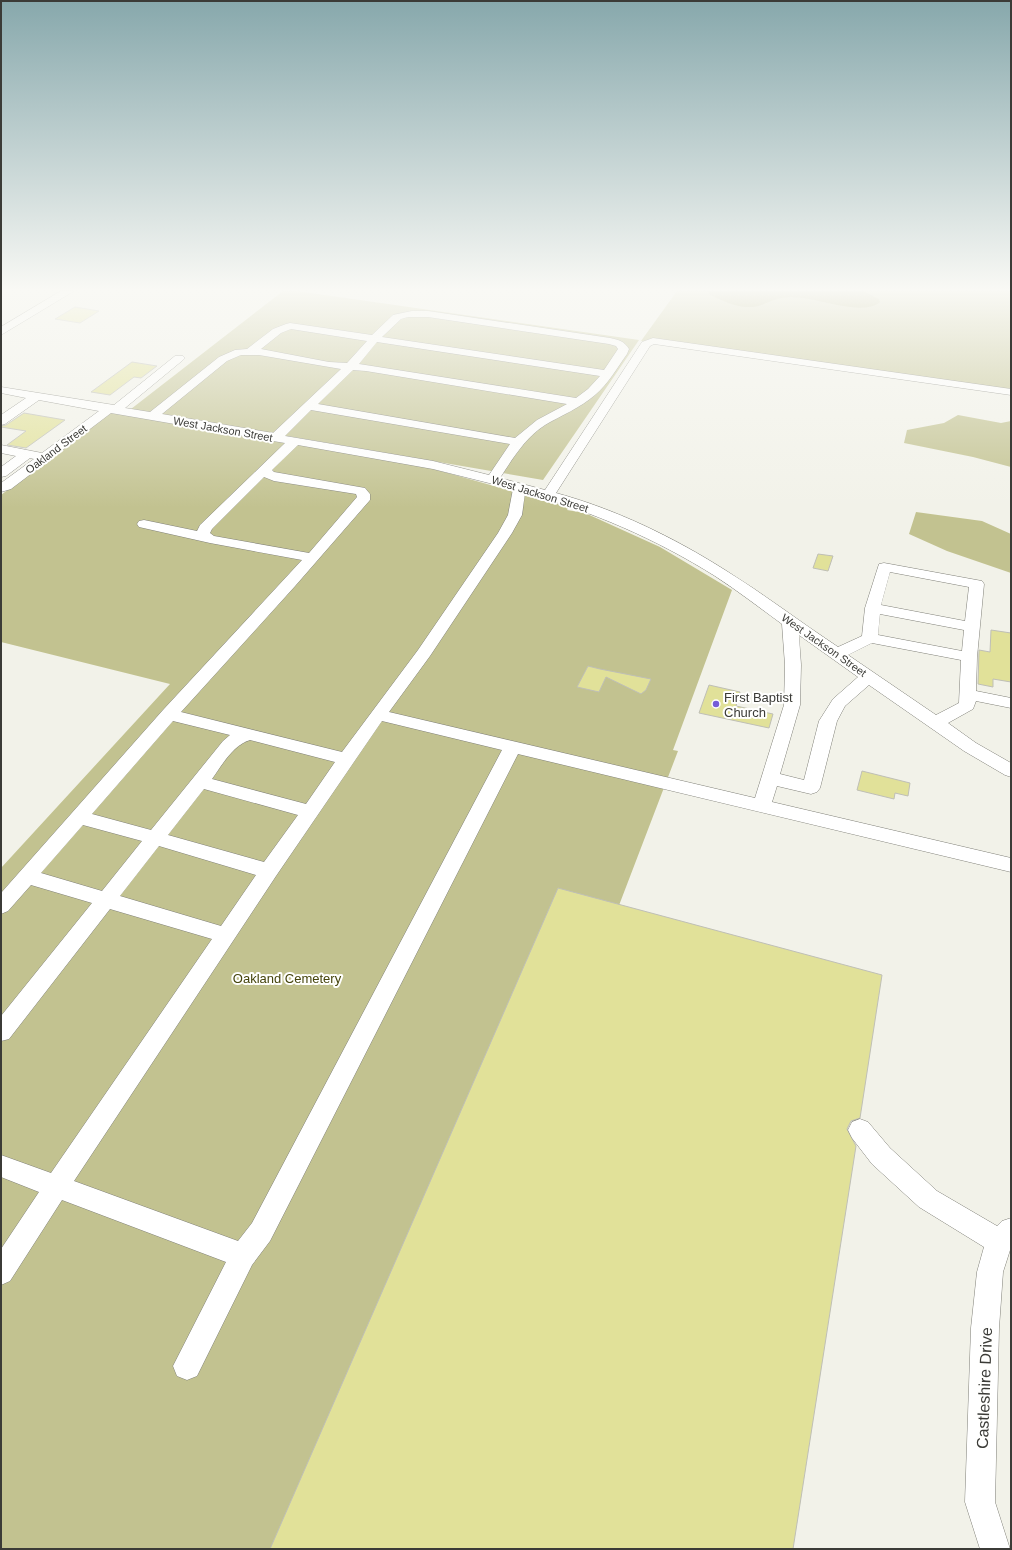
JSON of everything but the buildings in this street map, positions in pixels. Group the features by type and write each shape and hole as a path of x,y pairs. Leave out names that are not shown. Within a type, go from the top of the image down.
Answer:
{"street":[{"name":"Oakland Street","path":"1,488 6,486 44,457 113,409 172,363"},
{"path":"153,416 218,363"},
{"path":"326,363 578,402"},
{"path":"275,438 353,363"},
{"path":"535,363 606,374"},
{"path":"492,479 518,442 547,418 578,402 595,390 614,363"},
{"path":"548,495 633,363"},
{"path":"810,363 1011,392"},
{"name":"West Jackson Street","path":"1,390 433,465 520,486 570,501 626,523 720,573 970,747 1011,771"},
{"path":"1,421 37,396"},
{"path":"309,406 518,442"},
{"path":"206,537 203,534 205,528 294,442"},
{"path":"1,449 44,457"},
{"path":"1,473 27,454"},
{"path":"1,906 28,877 169,714 363,500 363,494 354,490 274,477 266,472 265,470 267,467"},
{"path":"1,1272 56,1187 269,871 378,715 424,653 505,533 515,515 520,486"},
{"path":"144,524 210,539 312,558"},
{"path":"870,638 873,608 884,567 977,584 969,657 967,705 936,723"},
{"path":"873,608 972,627"},
{"path":"762,806 792,705 793,665 790,621"},
{"path":"837,654 870,638 969,657"},
{"path":"771,778 811,788 828,720 839,703 869,676"},
{"path":"967,694 1011,702"},
{"path":"169,714 347,759"},
{"path":"378,715 1011,865"},
{"path":"1,1032 234,740 249,734"},
{"path":"187,1366 243,1256 268,1220 513,747"},
{"path":"200,782 310,812"},
{"path":"80,817 269,871"},
{"path":"28,877 226,935"},
{"path":"860,1130 881,1156 928,1199 1005,1236"},
{"path":"1,1166 243,1256"},
{"name":"Castleshire Drive","path":"996,1549 980,1502 985,1328 990,1272 1005,1236"}],"green space":[{"path":"190,363 623,363 543,480 131,409"},
{"path":"797,363 1011,363 1011,394"},
{"name":"Oakland Cemetery","path":"111,412 430,468 569,507 567,510 585,513 660,547 732,590 673,750 678,751 373,1549 1,1549 1,868 170,684 1,642 1,495"},
{"path":"958,415 1001,423 1011,421 1011,467 973,457 904,443 907,430 944,423"},
{"path":"916,512 982,521 1011,534 1011,573 947,551 909,534"}],"place":[{"name":"First Baptist Church","path":"716,704"}]}
